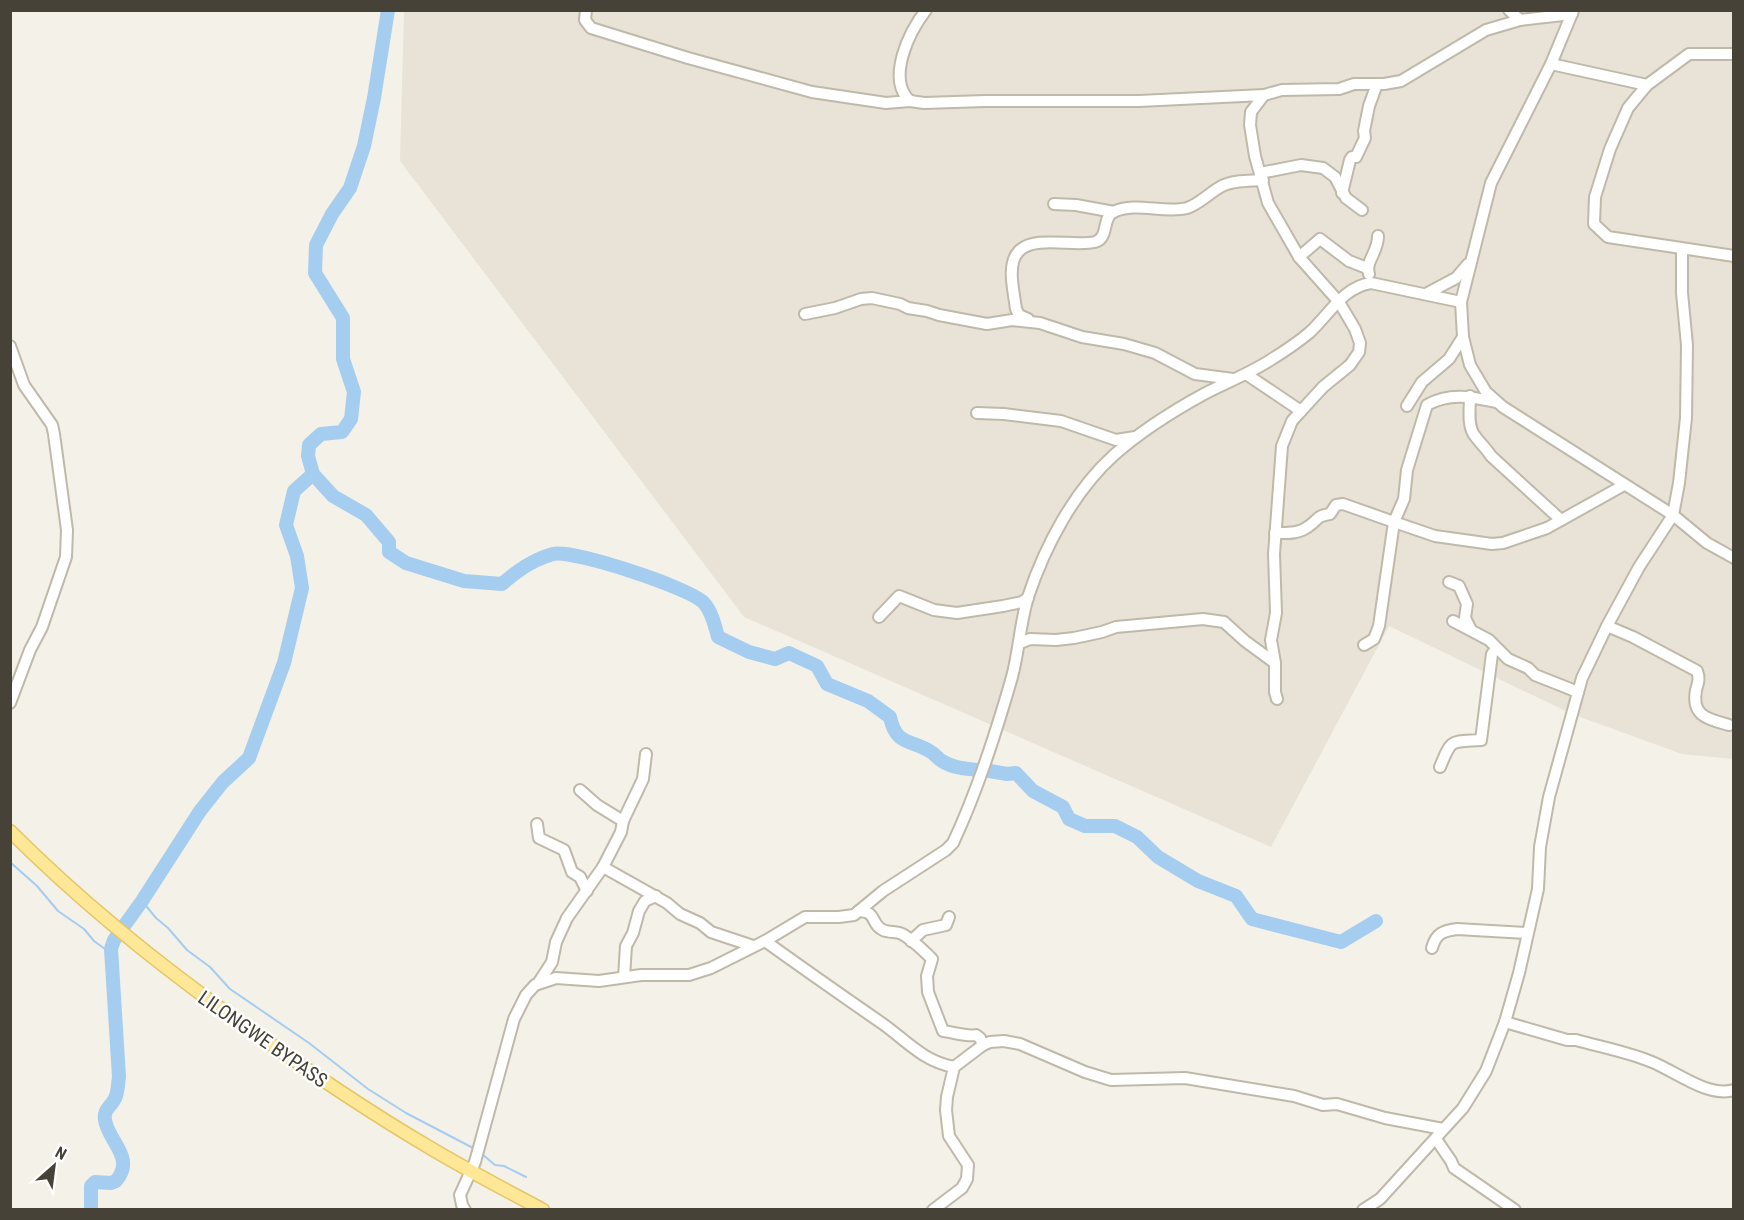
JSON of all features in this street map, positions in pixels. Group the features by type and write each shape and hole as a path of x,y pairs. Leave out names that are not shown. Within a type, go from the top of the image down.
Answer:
{"main road":[{"name":"LILONGWE BYPASS","path":"10,831 47,867 129,938 194,990 304,1068 386,1122 471,1172 543,1209"}],"street":[{"path":"586,10 585,20 591,28 688,58 842,98 886,103 910,101 924,104 985,101 1139,101 1264,95 1282,90 1339,89 1354,84 1401,81 1486,30 1520,20 1573,12"},
{"path":"910,101 900,88 899,69 905,50 921,17 927,10"},
{"path":"1509,10 1520,20"},
{"path":"1573,12 1551,64 1491,183 1461,302 1462,337 1470,365 1477,380 1497,403 1673,515 1707,543 1734,558"},
{"path":"1734,54 1689,54 1647,85 1628,108 1610,149 1595,197 1594,224 1608,237 1734,256"},
{"path":"1551,64 1647,85"},
{"path":"1342,193 1350,160 1356,157 1365,138 1369,106 1377,84"},
{"path":"1264,95 1251,112 1250,118 1252,142 1268,203 1299,257 1339,302 1355,329 1360,343 1359,352 1350,365 1323,387 1292,421 1281,446 1275,533 1276,614 1271,640 1277,699"},
{"path":"1235,379 1195,374 1155,353 1124,344 1082,337 1022,317 1016,309 1012,264 1017,252 1025,247 1056,241 1079,245 1099,241 1108,216 1114,212 1131,208 1186,208 1226,184 1301,165 1323,168 1335,177 1342,193 1362,210"},
{"path":"1054,204 1076,205 1114,212"},
{"path":"1371,283 1367,268 1378,246 1378,236"},
{"path":"1299,257 1320,239 1349,261 1367,268"},
{"path":"1363,1209 1380,1199 1436,1139 1473,1094 1486,1071 1505,1022 1538,889 1540,847 1549,796 1582,678 1639,567 1673,515 1686,418 1687,345 1682,292 1682,249"},
{"path":"1425,294 1456,278 1473,256"},
{"path":"540,982 556,978 598,981 624,976 689,975 711,968 765,941 805,917 847,916 859,911 883,891 946,850 953,843 994,740 1020,643 1028,598 1051,543 1074,504 1098,471 1137,436 1203,395 1276,357 1308,334 1343,296 1358,286 1371,283 1461,302"},
{"path":"805,314 872,298 908,308 927,310 939,315 987,324 1012,320 1040,323"},
{"path":"1407,406 1422,382 1449,359 1462,337"},
{"path":"10,346 24,385 52,425 68,530 62,574 10,704"},
{"path":"1246,374 1301,411"},
{"path":"1364,645 1374,639 1379,626 1394,522 1404,499 1407,470 1427,405 1437,399 1452,396 1470,396 1497,403"},
{"path":"1470,396 1471,430 1474,436 1486,447 1491,456 1561,520"},
{"path":"977,413 1061,421 1116,440 1137,436"},
{"path":"1275,533 1295,533 1310,526 1319,516 1330,514 1336,505 1343,504 1435,536 1492,544 1503,543 1547,528 1624,485"},
{"path":"1449,582 1459,586 1467,604 1465,618 1472,630"},
{"path":"879,617 899,596 934,610 957,613 1022,602 1028,598"},
{"path":"1020,643 1030,639 1074,638 1116,627 1203,619 1224,622 1275,663"},
{"path":"1453,621 1489,640 1508,659 1528,668 1535,675 1578,692"},
{"path":"1607,626 1697,671 1700,678 1695,702 1699,711 1705,718 1729,725"},
{"path":"1440,767 1453,741 1481,740 1492,654 1496,649"},
{"path":"465,1209 460,1195 478,1151 514,1019 526,994 540,982 552,962 560,932 577,903 603,867 621,832 623,820 643,779 646,754"},
{"path":"580,790 597,805 623,820"},
{"path":"537,824 540,838 564,850 572,872 580,878 587,891"},
{"path":"603,867 656,896 680,914 700,923 711,932 753,946"},
{"path":"624,976 626,946 633,933 639,911 645,901 656,896"},
{"path":"859,911 868,912 883,930 901,933 932,959 927,976 928,992 943,1031 970,1037 976,1035 983,1045"},
{"path":"911,941 923,930 946,925 949,917"},
{"path":"1432,948 1435,938 1440,933 1449,930 1527,933"},
{"path":"765,941 894,1032 926,1058 932,1062 954,1067"},
{"path":"1505,1022 1653,1062 1665,1070 1711,1090 1726,1092 1734,1090"},
{"path":"933,1209 962,1188 968,1173 966,1160 952,1140 947,1126 946,1105 954,1067 990,1042 1004,1041 1020,1044 1085,1072 1111,1080 1185,1078 1294,1096 1323,1105 1337,1104 1385,1118 1443,1129"},
{"path":"1436,1139 1454,1168 1515,1209"}],"shaded area":[{"path":"404,11 1733,11 1733,759 1682,754 1572,714 1389,626 1271,847 744,617 400,161"}],"waterway":[{"path":"388,10 364,146 350,188 332,214 316,245 315,273 343,318 343,359 354,392 351,419 342,432 321,434 309,445 308,456 313,474 333,496 366,515 389,542 389,552 406,563 464,581 502,584 519,570 538,559 553,554 564,554 606,563 678,588 704,603 711,615 718,637 749,652 775,659 789,653 817,666 827,684 868,701 890,717 900,737 924,748 951,765 979,770"},
{"path":"91,1210 91,1186 95,1182 116,1181 123,1165 122,1157 105,1120 105,1113 116,1096 119,1077 111,949 114,940 200,811 223,782 249,758 284,663 302,588 297,556 286,525 294,491 313,474"},
{"path":"984,770 1007,774 1016,773 1033,791 1063,807 1069,819 1085,826 1115,826 1137,837 1158,857 1198,881 1236,896 1252,919 1341,942 1376,921"},
{"path":"10,862 37,886 58,911 84,929 105,949 111,949"},
{"path":"142,901 187,950 210,967 230,989 309,1043 368,1089 406,1113 475,1149"},
{"path":"482,1154 495,1165 504,1166 526,1177"}]}
